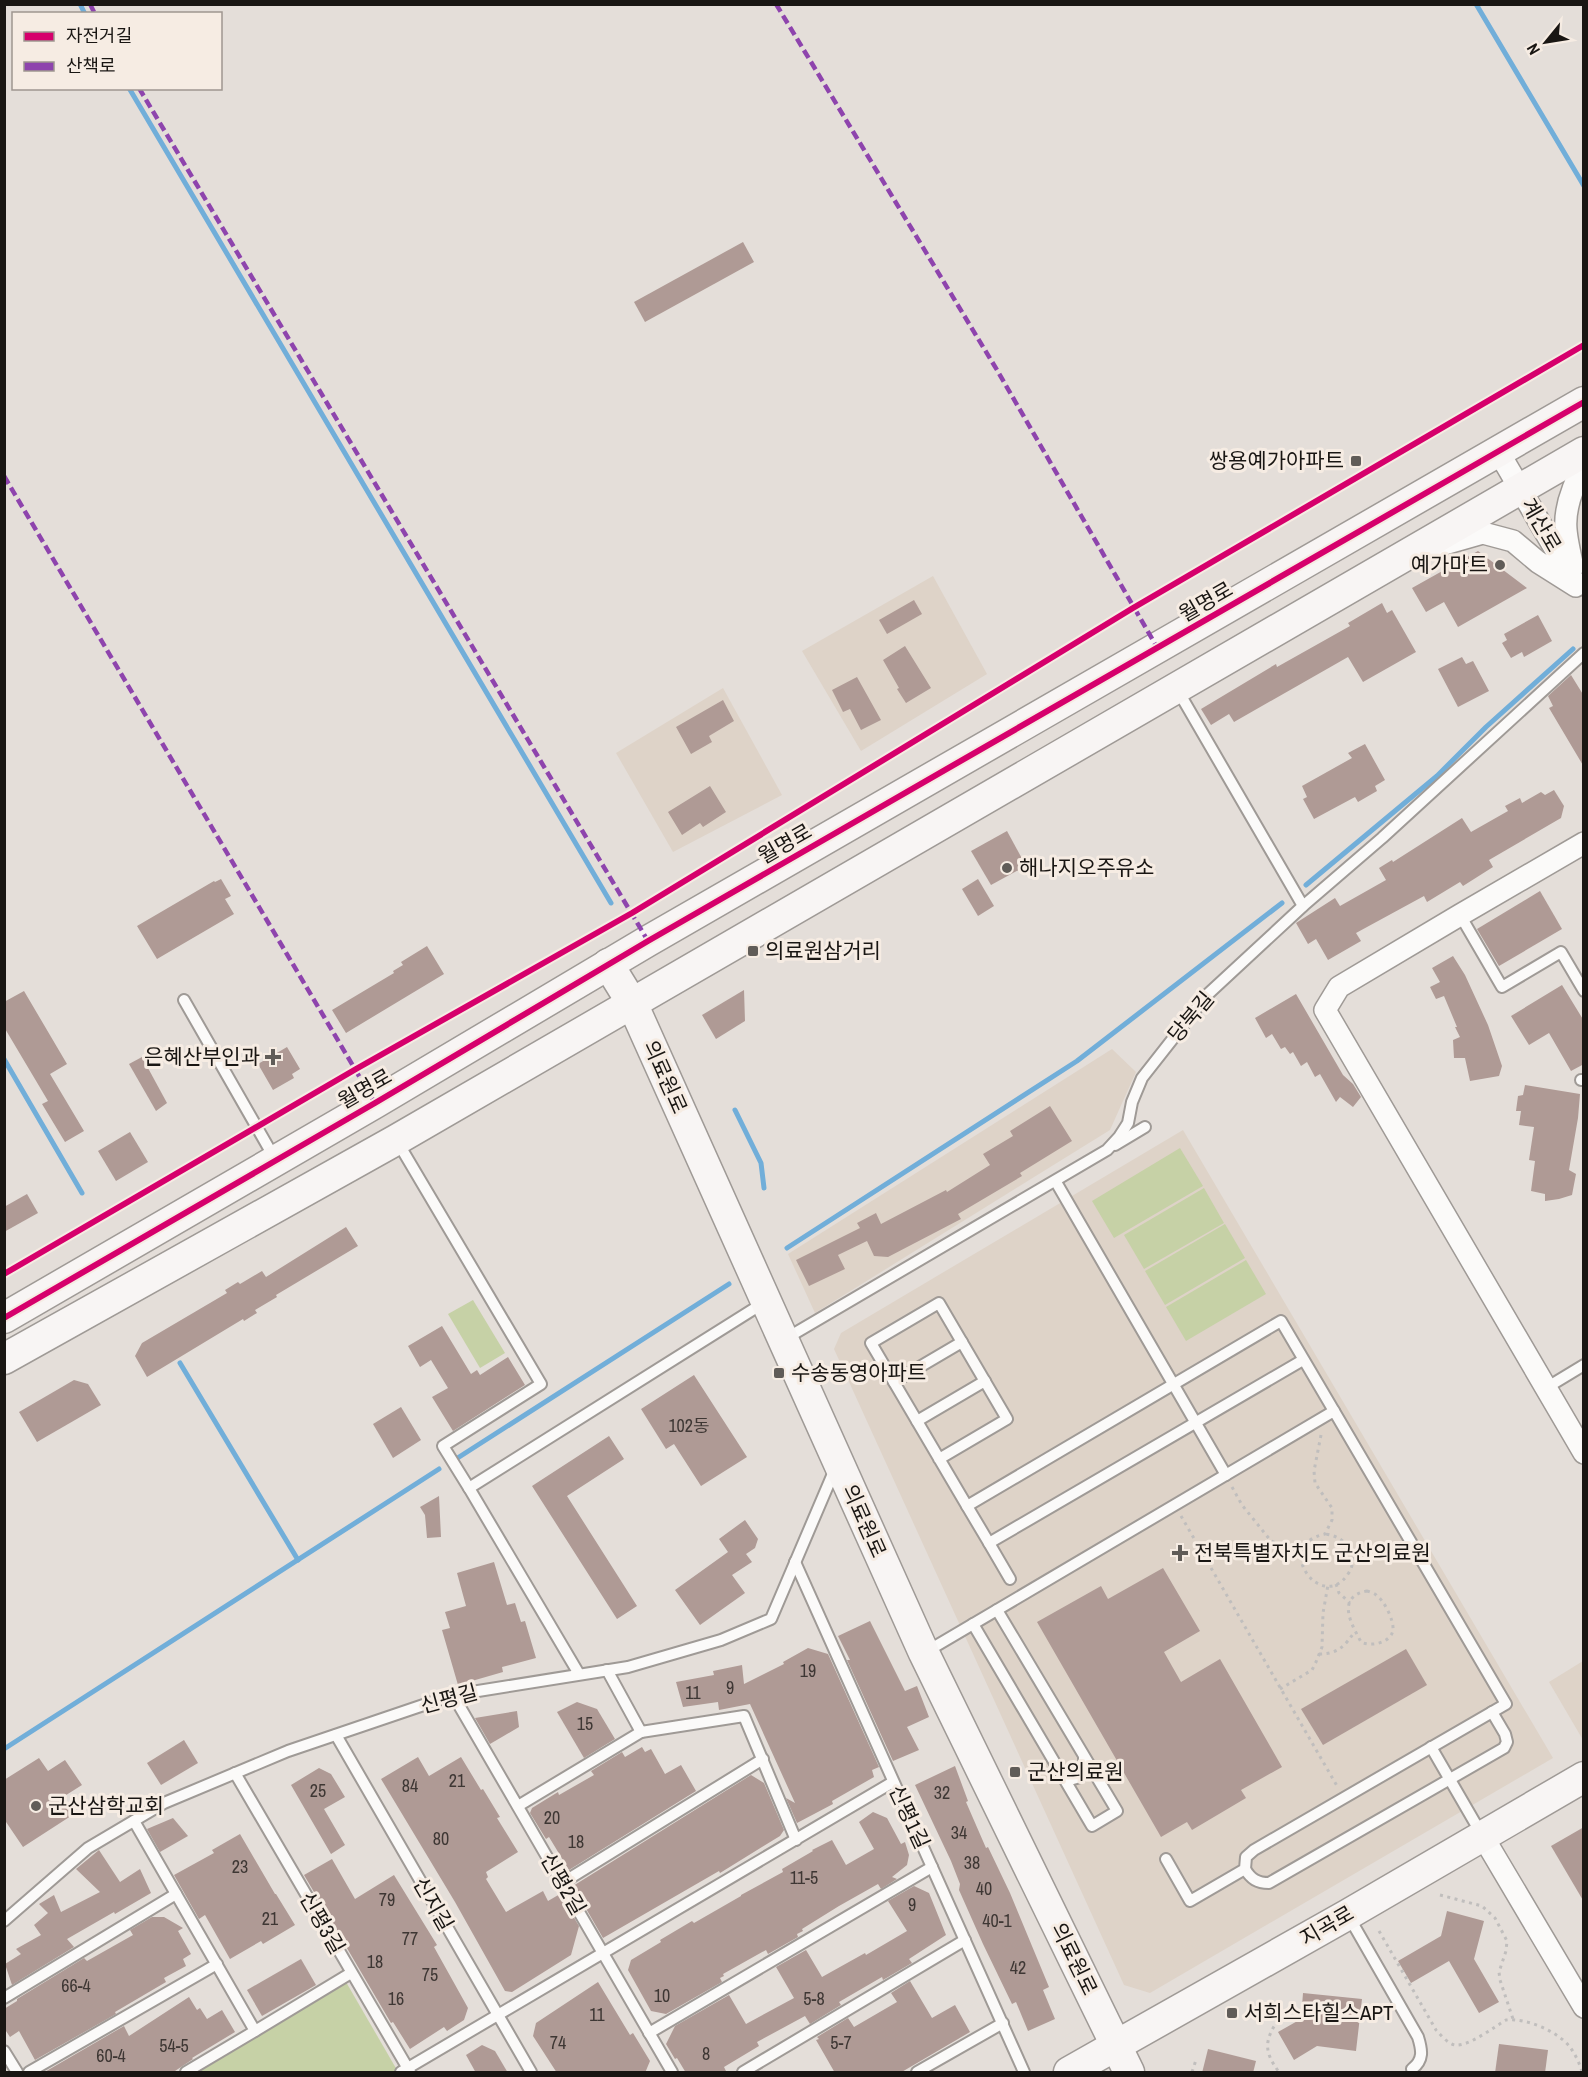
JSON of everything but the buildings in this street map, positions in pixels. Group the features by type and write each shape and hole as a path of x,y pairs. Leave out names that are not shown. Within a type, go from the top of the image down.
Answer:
{"street":[{"name":"월명로","path":"4,1318 608,964 1584,402"},
{"name":"계산로","path":"1498,451 1581,589"},
{"path":"4,1359 396,1140 1584,452"},
{"path":"1581,589 1566,535 1565,509 1578,474 1584,468"},
{"path":"1397,559 1483,533 1513,541 1538,562 1581,589"},
{"path":"1584,843 1339,987 1324,1010 1584,1453"},
{"name":"의료원로","path":"608,964 632,1004 924,1653 1129,2073"},
{"name":"지곡로","path":"1069,2073 1584,1777"},
{"path":"1482,1835 1584,2007"}],"lane":[{"name":"당북길","path":"783,1340 1056,1182 1107,1150 1128,1123 1132,1102 1142,1078 1208,994 1584,653"},
{"path":"1177,688 1304,906"},
{"path":"1460,915 1502,987 1561,952 1584,991"},
{"path":"184,1000 275,1161"},
{"path":"1107,1150 1145,1127"},
{"path":"396,1140 540,1384 443,1446 579,1674"},
{"path":"1056,1182 1226,1475"},
{"path":"469,1488 765,1302"},
{"path":"939,1459 1007,1419 939,1303 871,1343 988,1543 1010,1579"},
{"path":"967,1506 1281,1321 1506,1704 1492,1712 1431,1748 1344,1797 1254,1850 1246,1857 1245,1869 1250,1877 1260,1883 1269,1883 1504,1748 1507,1742 1505,1734 1492,1712"},
{"path":"894,1382 962,1342"},
{"path":"988,1543 1303,1360"},
{"path":"1546,1388 1584,1365"},
{"path":"917,1421 985,1381"},
{"path":"924,1653 1334,1412"},
{"name":"신평길","path":"4,1921 88,1848 164,1803 288,1751 453,1695 628,1667 722,1640 771,1619 838,1463"},
{"name":"신평1길","path":"795,1562 1024,2073"},
{"path":"973,1624 1092,1826 1117,1811 997,1610"},
{"path":"608,1670 641,1732"},
{"name":"신평2길","path":"453,1695 672,2073"},
{"path":"518,1806 641,1732 744,1716 796,1840"},
{"name":"신지길","path":"336,1735 531,2073"},
{"path":"1431,1748 1482,1835"},
{"path":"1058,1768 1072,1779 1080,1777 1086,1771 1086,1762 1082,1753"},
{"path":"562,1883 763,1759"},
{"name":"신평3길","path":"235,1773 406,2071"},
{"path":"406,2071 893,1782"},
{"path":"134,1821 255,2031"},
{"path":"1166,1859 1190,1901 1245,1869"},
{"path":"649,2033 932,1867"},
{"path":"4,1998 176,1894"},
{"path":"1347,1915 1418,2037 1422,2049 1421,2059 1412,2069"},
{"path":"743,2073 965,1940"},
{"path":"29,2073 217,1964"},
{"path":"186,2073 351,1973"},
{"path":"917,2073 1003,2023"},
{"path":"4,2051 17,2073"}],"path":[{"path":"1318,1420 1322,1428 1316,1455 1315,1483 1332,1508 1332,1520 1325,1534"},
{"path":"1226,1475 1242,1505 1271,1542 1302,1553"},
{"path":"1175,1505 1344,1797"},
{"path":"1325,1534 1341,1538 1351,1551 1353,1560 1347,1576 1328,1585 1314,1582 1307,1576 1303,1569 1302,1553 1311,1539 1325,1534"},
{"path":"1336,1583 1338,1593 1350,1603"},
{"path":"1280,1689 1312,1670 1322,1647 1323,1613 1328,1585"},
{"path":"1361,1592 1376,1594 1392,1620 1393,1631 1389,1638 1377,1644 1365,1644 1361,1642 1355,1631 1348,1616 1347,1609 1350,1603 1361,1592"},
{"path":"1319,1654 1338,1651 1355,1631"},
{"path":"1440,1895 1482,1906 1496,1918 1507,1941 1499,1972 1513,2019"},
{"path":"1379,1931 1424,2011 1436,2030 1448,2042 1455,2045 1464,2044 1506,2020 1513,2019 1539,2027 1569,2046 1582,2073"},
{"path":"1278,2020 1270,2032 1267,2048 1271,2061 1280,2073"},
{"path":"1192,2073 1196,2060"}],"shaded area":[{"path":"933,576 987,674 861,751 802,651"},
{"path":"723,688 782,795 673,852 616,753"},
{"path":"1112,1049 1136,1072 1110,1130 815,1313 788,1254"},
{"name":"전북특별자치도 군산의료원","path":"1183,1130 1553,1758 1150,1993 1124,1985 834,1349 841,1333"},
{"path":"1583,1661 1584,1740 1549,1682"}],"green space":[{"path":"1180,1148 1203,1186 1114,1238 1092,1201"},
{"path":"1204,1188 1224,1223 1144,1269 1124,1235"},
{"path":"1225,1224 1245,1258 1165,1305 1145,1271"},
{"path":"1246,1260 1266,1294 1186,1341 1166,1307"},
{"path":"473,1300 505,1353 480,1368 448,1314"},
{"path":"346,1982 397,2070 392,2072 195,2072"}],"waterway":[{"path":"80,4 84,12"},
{"path":"1476,4 1584,186"},
{"path":"130,90 611,903"},
{"path":"1306,885 1437,776 1486,727 1573,649"},
{"path":"787,1248 1077,1061 1282,903"},
{"path":"4,1059 82,1193"},
{"path":"735,1110 761,1163 764,1188"},
{"path":"456,1459 729,1284"},
{"path":"180,1363 298,1560"},
{"path":"4,1749 439,1469"}],"marked path":[{"path":"90,4 94,12"},
{"path":"776,4 997,370 1158,649"},
{"path":"140,90 648,941"},
{"path":"4,476 375,1103"}],"cycle path":[{"path":"4,1274 356,1069 632,913 1133,608 1584,345"},
{"path":"4,1318 375,1103 648,941 1584,402"}],"place":[{"name":"쌍용예가아파트","path":"1356,461"},
{"name":"예가마트","path":"1500,565"},
{"name":"해나지오주유소","path":"1007,868"},
{"name":"의료원삼거리","path":"753,951"},
{"name":"은혜산부인과","path":"273,1057"},
{"name":"수송동영아파트","path":"779,1373"},
{"name":"전북특별자치도 군산의료원","path":"1180,1553"},
{"name":"군산의료원","path":"1015,1772"},
{"name":"군산삼학교회","path":"36,1806"},
{"name":"서희스타힐스APT","path":"1232,2013"}]}
